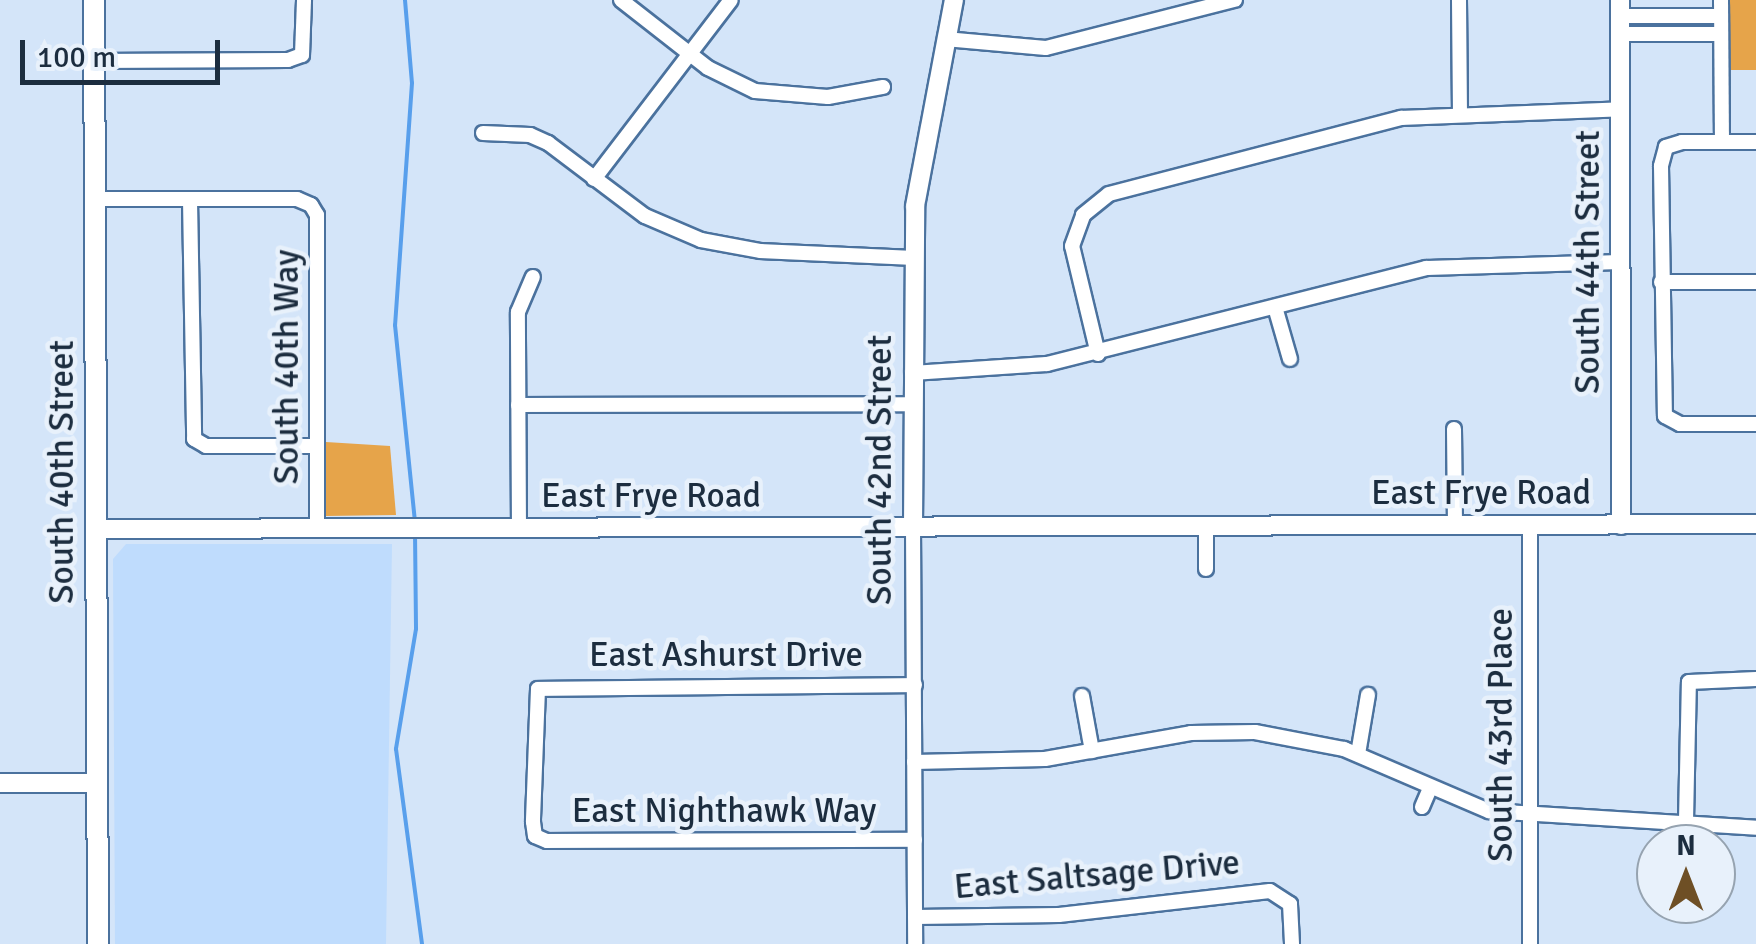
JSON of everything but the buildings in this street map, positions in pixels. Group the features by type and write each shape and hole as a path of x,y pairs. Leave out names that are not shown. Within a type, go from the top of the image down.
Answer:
{"main road":[{"name":"South 40th Street","path":"94,0 98,944"}],"street":[{"path":"94,60 302,55 304,0"},
{"path":"621,0 690,54 755,91 828,97 883,86"},
{"path":"594,178 732,0"},
{"name":"South 42nd Street","path":"915,944 912,258 920,171 954,0"},
{"path":"945,39 1046,48 1235,0"},
{"path":"1459,0 1460,112"},
{"path":"1620,17 1673,16 1721,8 1722,142"},
{"path":"1673,16 1673,34"},
{"path":"1620,17 1673,34 1721,34"},
{"name":"South 44th Street","path":"1620,17 1620,524"},
{"path":"1098,354 1072,246 1094,202 1343,130 1460,112 1621,109"},
{"path":"483,134 530,135 645,216 729,247 912,258"},
{"path":"1756,142 1666,146 1661,282 1665,416 1680,424 1756,424"},
{"path":"94,199 190,200 194,439 206,446 317,446"},
{"name":"South 40th Way","path":"190,200 298,199 311,205 317,215 317,530"},
{"path":"912,374 996,371 1098,354 1456,264 1621,262"},
{"path":"519,529 518,312 533,276"},
{"path":"1661,282 1756,282"},
{"path":"1275,307 1290,359"},
{"path":"518,404 912,404"},
{"path":"1454,430 1455,526"},
{"name":"East Frye Road","path":"96,530 1756,524"},
{"name":"South 43rd Place","path":"1530,525 1530,944"},
{"path":"1206,526 1206,569"},
{"path":"1686,821 1689,682 1756,679"},
{"name":"East Ashurst Drive","path":"535,836 533,701 538,689 915,685"},
{"path":"1358,754 1368,695"},
{"path":"1082,696 1092,751"},
{"path":"914,762 1015,762 1219,731 1283,734 1358,754 1478,808 1756,828"},
{"path":"0,783 96,783"},
{"path":"1422,807 1430,788"},
{"name":"East Nighthawk Way","path":"535,836 547,841 915,840"},
{"name":"East Saltsage Drive","path":"915,918 1060,916 1189,897 1283,894 1290,904 1292,944"}],"shaded area":[{"path":"1721,0 1756,0 1756,70 1721,70"},
{"path":"326,442 390,446 396,515 326,516"},
{"path":"126,544 392,544 386,944 115,944 113,559"}],"waterway":[{"path":"405,0 412,83 395,325 415,522"},
{"path":"415,532 416,629 396,749 422,944"}]}
